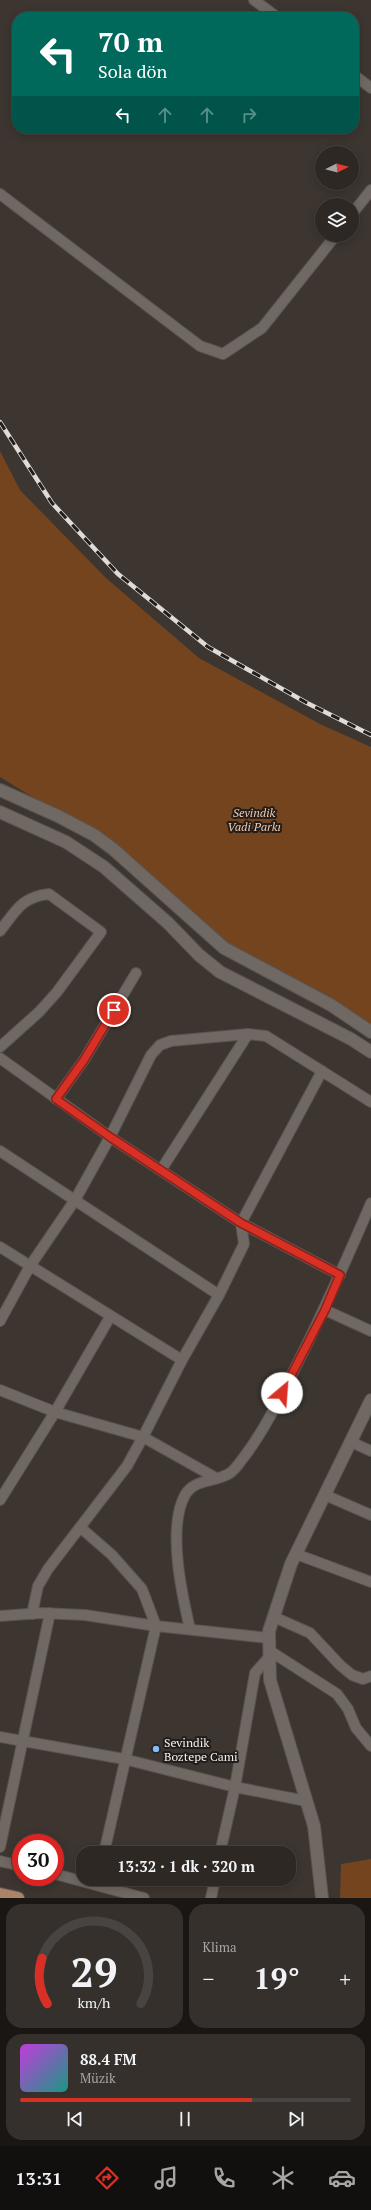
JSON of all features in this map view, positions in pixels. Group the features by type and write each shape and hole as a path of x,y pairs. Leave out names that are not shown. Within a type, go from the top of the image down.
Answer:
{"main road":[{"path":"0,790 94,835 113,849 224,948 331,1005 371,1032"},
{"path":"0,812 66,842 104,867 168,923 199,955 220,972 351,1039 371,1052"},
{"path":"322,1898 314,1826 270,1680 269,1631 296,1554 371,1400"},
{"path":"0,1894 18,1898"}],"street":[{"path":"254,0 270,12"},
{"path":"359,79 371,88"},
{"path":"359,205 371,190"},
{"path":"0,194 200,346 223,354 262,328 330,242"},
{"path":"0,931 23,902 34,896 49,894 101,932 57,992 39,1012 0,1048"},
{"path":"56,1099 84,1060 136,972"},
{"path":"161,1170 248,1034"},
{"path":"0,1319 30,1266 74,1200 110,1137 151,1055 160,1045 171,1041 248,1034 266,1036 371,1102"},
{"path":"0,1058 110,1137 241,1223 340,1275"},
{"path":"32,1614 38,1586 48,1569 81,1528 127,1466 182,1360 219,1295 244,1244 241,1223 322,1071"},
{"path":"0,1151 219,1295"},
{"path":"190,1630 180,1586 176,1552 179,1520 184,1496 192,1486 229,1474 244,1457 275,1407 325,1310 371,1203"},
{"path":"0,1247 110,1317 182,1360"},
{"path":"325,1310 371,1331"},
{"path":"0,1500 55,1412 110,1317"},
{"path":"0,1390 55,1412 143,1437 216,1478"},
{"path":"351,1442 371,1451"},
{"path":"325,1495 371,1514"},
{"path":"81,1528 116,1560 142,1589 156,1626 124,1759 105,1846"},
{"path":"296,1554 371,1582"},
{"path":"0,1616 32,1614 85,1615 156,1626 269,1638"},
{"path":"0,1848 21,1742 50,1614"},
{"path":"274,1617 310,1632 352,1675 363,1679 371,1676"},
{"path":"222,1846 235,1787 255,1673 270,1653 337,1694 348,1709 356,1728 371,1746"},
{"path":"0,1738 124,1759 235,1787 306,1801"},
{"path":"0,1861 12,1864"},
{"path":"64,1876 76,1878"},
{"path":"110,1886 144,1898"},
{"path":"211,1898 214,1886"}],"green space":[{"name":"Sevindik Vadi Parkı","path":"0,451 20,490 106,578 199,658 320,724 371,747 371,1032 266,971 168,899 94,835 0,777"},
{"path":"371,1859 371,1898 340,1898 341,1864"}],"railway":[{"path":"0,422 52,503 118,574 208,647 307,703 371,735"}],"place":[{"name":"Sevindik Boztepe Cami","path":"156,1749"}],"route":[{"path":"114,1010 84,1060 56,1099 110,1137 241,1223 340,1275 325,1310 282,1393"}]}
